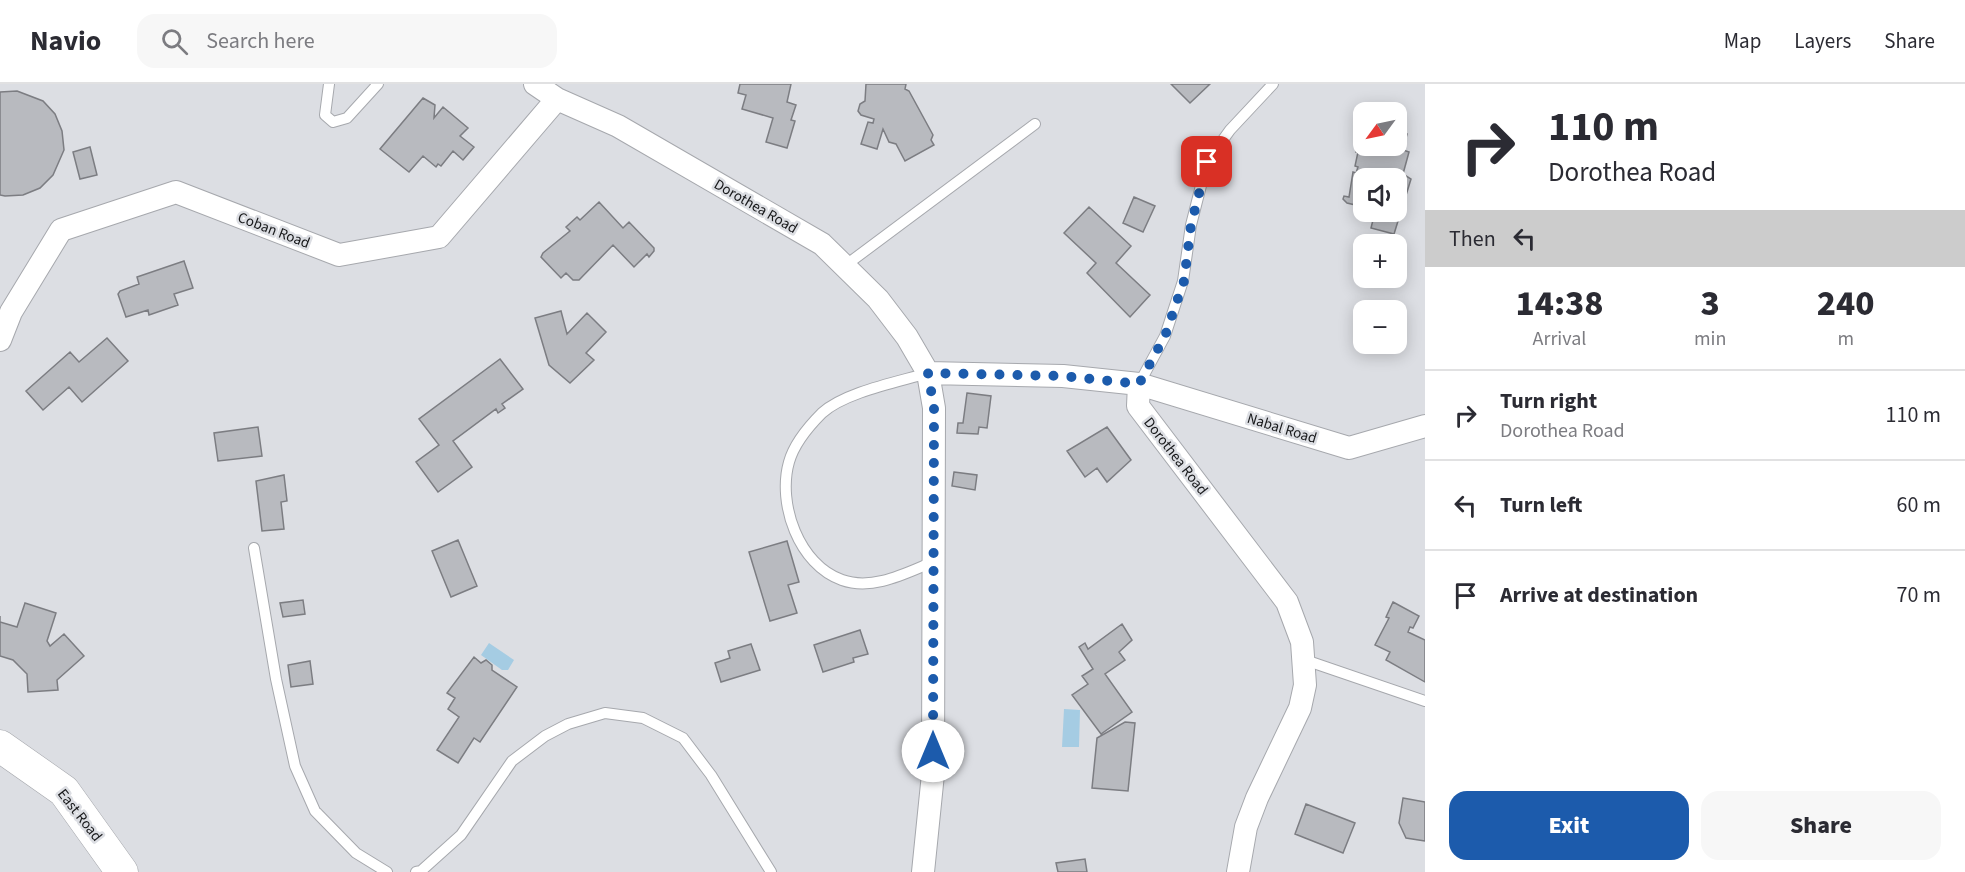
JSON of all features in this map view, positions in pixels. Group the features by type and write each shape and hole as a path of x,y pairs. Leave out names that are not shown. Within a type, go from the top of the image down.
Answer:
{"street":[{"name":"Dorothea Road","path":"535,84 557,99 618,126 822,244 846,265 878,299 907,337 928,373"},
{"name":"Coban Road","path":"0,340 10,312 61,230 176,192 339,255 439,237 557,99"},
{"path":"923,872 933,774 934,408 928,373 1063,376 1139,384"},
{"name":"Dorothea Road","path":"1139,384 1138,406 1287,602 1298,626 1305,660 1305,685 1300,708 1257,798 1246,827 1238,872"},
{"name":"Nabal Road","path":"1139,384 1349,448 1425,426"},
{"name":"East Road","path":"0,746 64,791 122,872"}],"lane":[{"path":"329,84 325,116 333,122 347,118 378,84"},
{"path":"1139,384 1165,336 1184,281 1191,225 1207,162 1230,130 1273,84"},
{"path":"846,265 1035,124"},
{"path":"928,373 853,397 824,412 802,436 789,461 785,492 795,531 815,565 843,580 883,582 933,562"},
{"path":"254,548 276,679 295,766 315,811 356,853 387,872"},
{"path":"1305,660 1425,701"},
{"path":"416,872 421,871 461,835 512,761 545,736 568,724 605,713 643,718 683,738 711,775 771,872"}],"water":[{"path":"489,643 514,660 508,670 502,670 481,655"},
{"path":"1064,709 1080,710 1079,747 1062,747"}],"building":[{"path":"740,84 791,84 787,102 796,105 791,120 795,121 787,148 766,142 773,118 742,109 746,95 738,93"},
{"path":"866,84 906,84 905,89 909,91 933,135 931,140 934,145 905,161 896,144 889,142 883,129 877,149 861,144 868,122 873,123 874,119 861,115 858,111 860,104 865,101"},
{"path":"1171,84 1210,84 1190,103"},
{"path":"17,91 43,101 55,114 62,131 64,150 53,175 40,188 23,195 5,196 0,195 0,92"},
{"path":"423,98 435,105 434,118 443,107 468,128 460,136 474,147 463,160 453,151 441,166 438,164 436,167 423,156 409,172 380,149"},
{"path":"90,147 97,175 80,179 73,152"},
{"path":"1407,151 1409,152 1405,168 1358,168 1355,166 1357,156 1407,156"},
{"path":"1353,172 1353,204 1343,199 1344,196 1349,197"},
{"path":"1407,176 1411,179 1407,192"},
{"path":"1134,197 1155,206 1143,232 1123,223"},
{"path":"599,202 623,228 629,222 654,248 654,251 649,257 647,254 634,267 613,245 579,280 573,280 566,273 561,278 541,257 543,253 570,231 566,227 577,217 580,220"},
{"path":"1089,207 1131,246 1116,263 1150,295 1130,317 1087,273 1096,263 1064,233"},
{"path":"1372,222 1398,222 1394,234 1371,228"},
{"path":"184,261 193,288 174,294 178,305 149,315 148,310 126,317 118,294 120,291 139,284 137,277"},
{"path":"561,311 567,334 587,313 606,332 586,353 594,360 570,383 549,365 535,318"},
{"path":"107,338 128,361 82,402 69,387 43,410 26,391 70,352 79,362"},
{"path":"500,359 523,389 502,404 505,408 498,413 496,409 453,441 472,467 438,492 416,462 439,445 419,419"},
{"path":"967,393 991,396 987,428 979,427 978,434 957,433 958,423 963,423"},
{"path":"258,427 262,456 218,461 214,433"},
{"path":"1107,427 1131,460 1107,482 1097,468 1085,477 1067,451"},
{"path":"954,472 977,475 975,490 952,486"},
{"path":"284,475 287,501 281,502 284,529 262,531 256,481"},
{"path":"458,540 477,586 451,597 432,551"},
{"path":"787,541 799,582 788,585 797,613 770,621 749,552"},
{"path":"303,600 305,614 283,617 280,603"},
{"path":"1393,602 1419,616 1413,628 1410,627 1408,632 1425,640 1425,682 1386,660 1390,652 1375,645 1389,618 1386,617"},
{"path":"25,603 56,613 47,641 50,646 64,634 84,656 57,680 58,690 28,692 27,674 13,660 0,656 0,622 17,627"},
{"path":"1122,624 1132,640 1119,652 1125,660 1105,674 1132,712 1101,734 1072,695 1088,684 1082,676 1093,669 1079,647 1085,643 1088,649"},
{"path":"860,630 868,654 853,658 854,662 823,672 814,645"},
{"path":"751,644 760,670 721,682 715,663 730,658 728,651"},
{"path":"474,657 481,663 486,660 492,665 492,670 517,687 480,742 474,738 458,763 437,750 459,717 448,709 455,698 447,693"},
{"path":"310,661 313,684 291,687 288,665"},
{"path":"1125,722 1135,723 1128,791 1092,788 1097,738"},
{"path":"1403,798 1425,802 1425,841 1406,838 1399,823"},
{"path":"1306,804 1355,823 1343,853 1295,834"},
{"path":"1085,859 1087,872 1058,872 1056,863"}],"route":[{"path":"933,751 934,408 928,373 1063,376 1139,384 1165,336 1184,281 1191,225 1207,162"}]}
